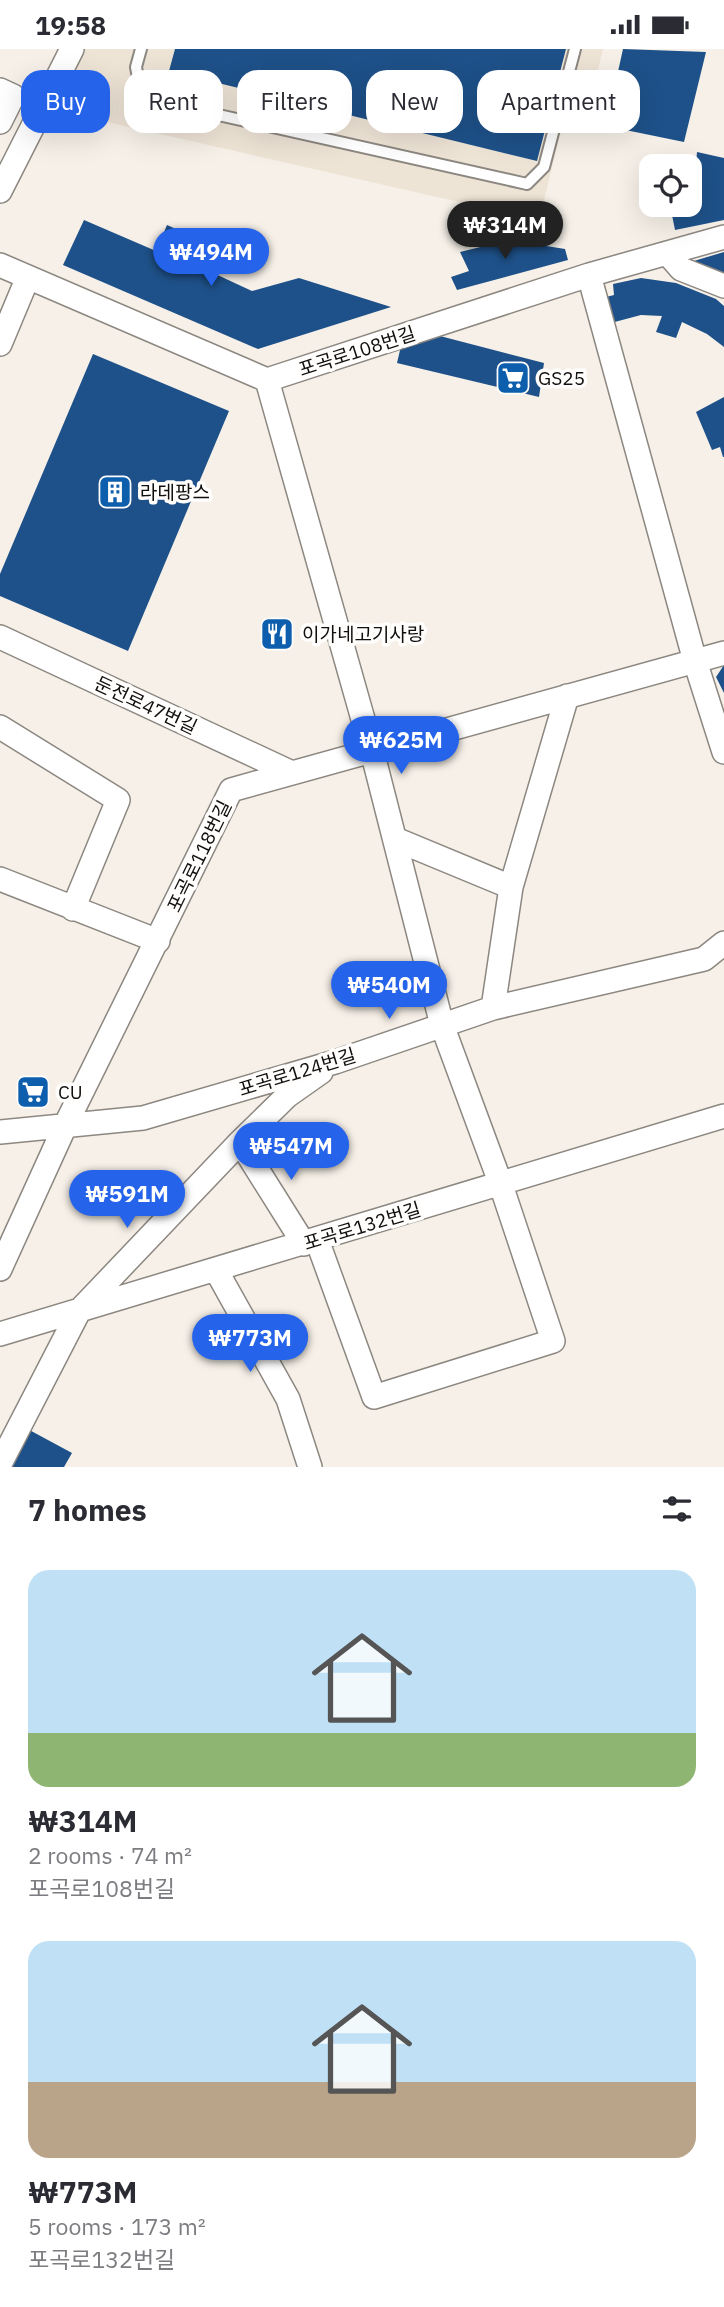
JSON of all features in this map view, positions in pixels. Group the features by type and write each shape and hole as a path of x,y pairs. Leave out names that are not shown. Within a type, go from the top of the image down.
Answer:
{"street":[{"path":"0,191 45,108 72,49"},
{"path":"0,90 13,96 0,122"},
{"name":"포곡로108번길","path":"267,380 589,275 724,237"},
{"path":"667,253 681,269 724,286"},
{"path":"0,265 267,380 372,751 442,1025 500,1182 553,1341 374,1397 310,1242 240,1142"},
{"path":"589,275 695,661 724,752"},
{"path":"0,344 28,278"},
{"name":"둔전로47번길","path":"0,638 292,773"},
{"name":"포곡로118번길","path":"0,1269 65,1126 231,790 724,653"},
{"path":"492,1008 511,887 567,697"},
{"path":"0,727 118,800 73,909"},
{"path":"395,839 511,887"},
{"path":"0,879 158,941"},
{"name":"포곡로124번길","path":"0,1132 143,1118 335,1062 492,1008 704,959 724,943"},
{"path":"0,1464 79,1311 287,1096 335,1062"},
{"name":"포곡로132번길","path":"0,1334 724,1116"},
{"path":"216,1270 288,1399 310,1467"}],"lane":[{"path":"141,49 135,67 141,94 165,103 527,184 544,167 575,49"}],"shaded area":[{"path":"72,49 603,49 598,70 477,70 477,133 561,133 539,220 155,133 223,133 223,70 124,70 124,126 110,123 110,70 62,70"}],"building":[{"path":"175,49 566,49 561,70 477,70 477,133 544,133 537,161 423,133 463,133 463,70 366,70 366,119 352,116 352,70 237,70 237,88 223,84 223,70 169,70"},
{"path":"623,49 706,52 684,142 640,133 640,70 618,70"},
{"path":"697,152 724,158 724,220 675,230 672,217 702,217 702,154"},
{"path":"84,220 156,251 167,225 223,250 211,272 252,291 299,278 391,307 258,349 63,265"},
{"path":"509,240 565,249 568,260 457,290 451,277 469,271 460,252"},
{"path":"724,252 724,276 687,263"},
{"path":"641,278 676,283 716,299 724,306 724,347 707,334 682,322 676,338 656,332 662,316 641,315 607,324 602,298 614,295 613,284"},
{"path":"440,336 544,363 539,397 397,363 401,346"},
{"name":"라데팡스","path":"93,354 229,411 128,651 0,596 0,574"},
{"path":"724,397 723,457 720,447 712,450 696,412"},
{"path":"724,665 724,693 716,677"},
{"path":"22,1426 72,1453 64,1467 0,1467"}],"place":[{"name":"GS25","path":"513,378"},
{"name":"라데팡스","path":"115,492"},
{"name":"이가네고기사랑","path":"277,634"},
{"name":"CU","path":"33,1092"}]}
